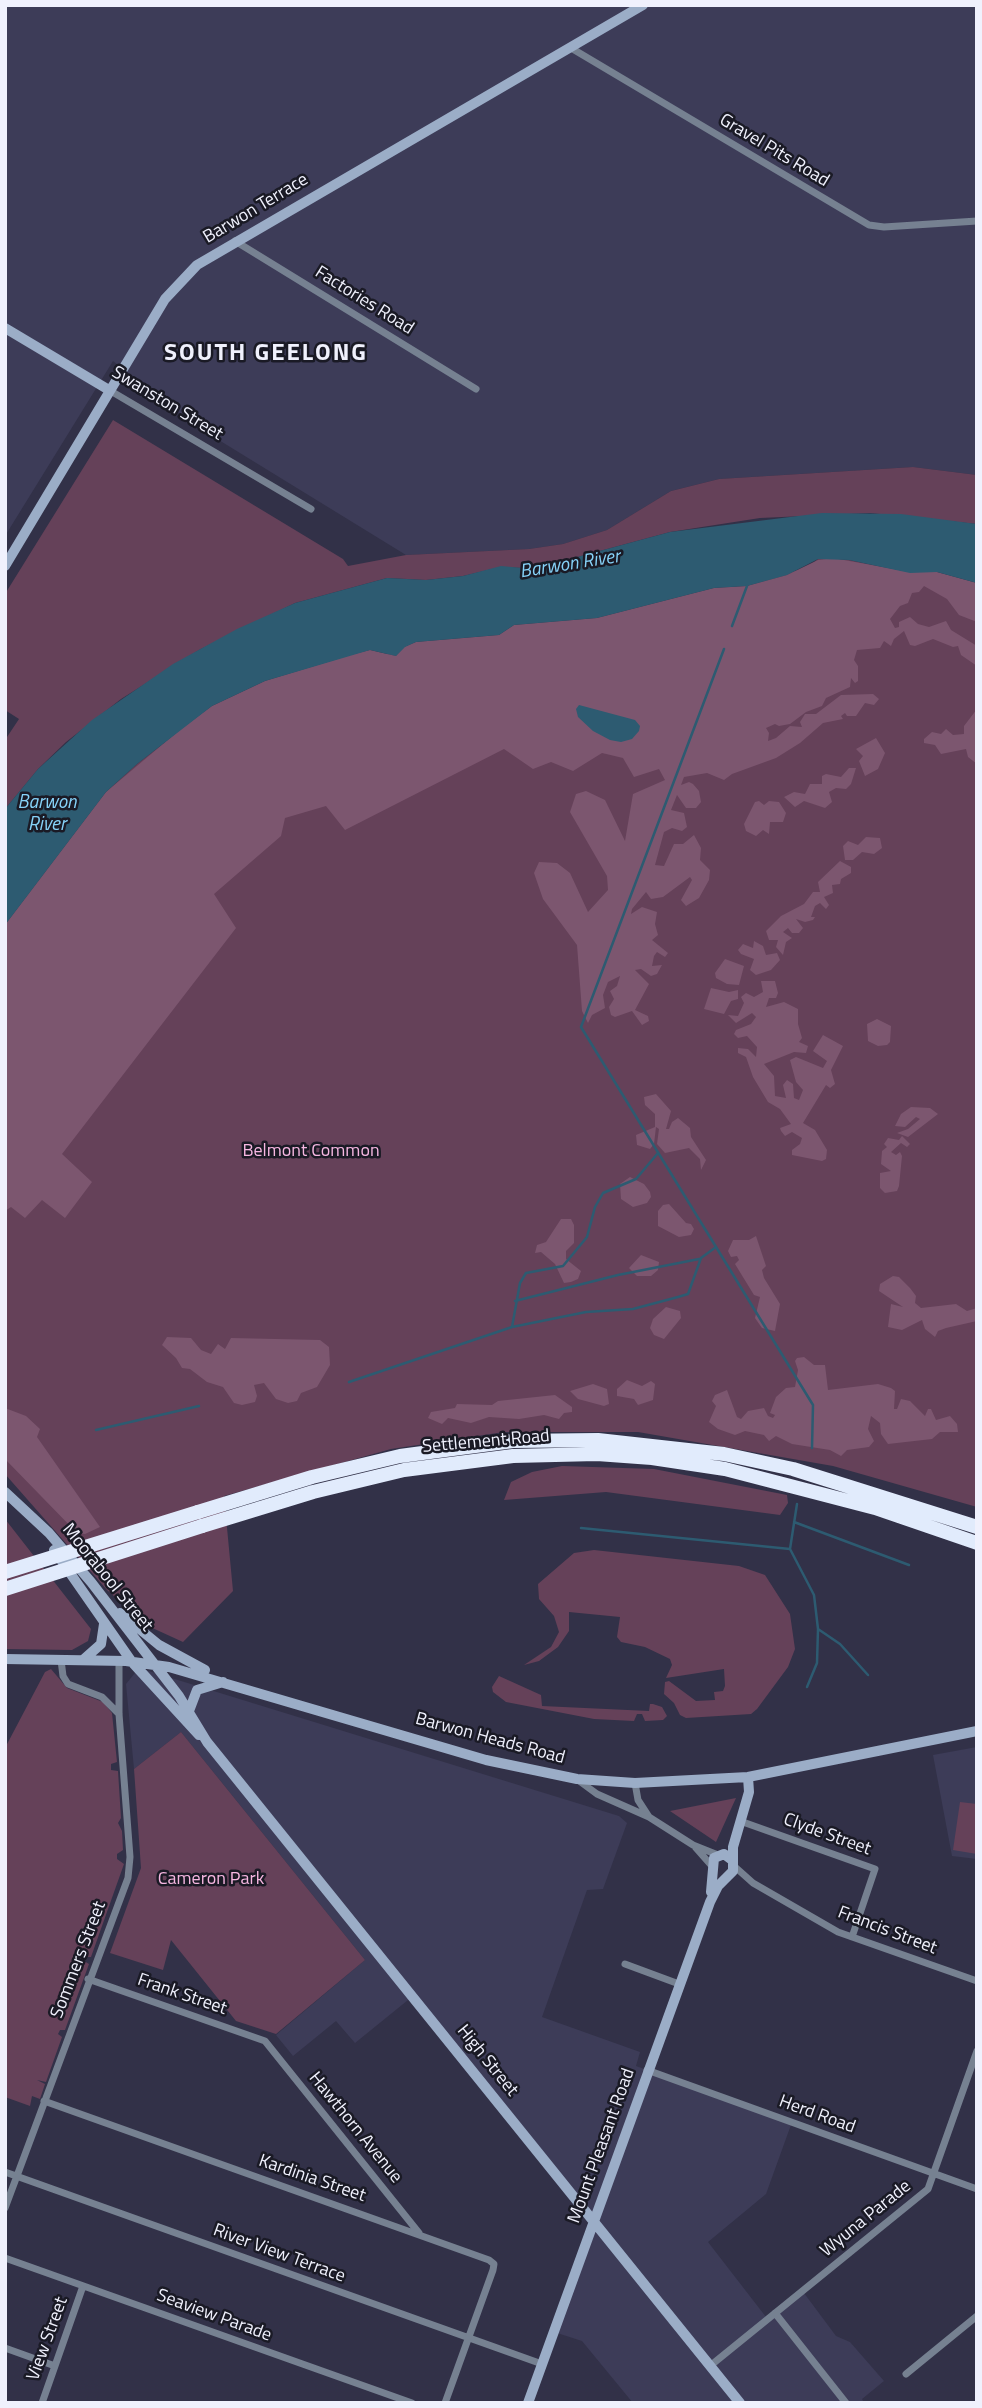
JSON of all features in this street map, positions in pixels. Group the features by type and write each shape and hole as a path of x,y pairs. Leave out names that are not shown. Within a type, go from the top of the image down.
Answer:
{"highway":[{"name":"Settlement Road","path":"5,1589 312,1477 400,1456 513,1441 598,1440 724,1454 793,1469 977,1527"},
{"name":"Settlement Road","path":"5,1572 200,1519 404,1470 513,1456 597,1454 652,1458 737,1472 875,1508 977,1543"}],"street":[{"name":"Barwon Terrace","path":"5,566 165,299 197,265 643,5"},
{"name":"Gravel Pits Road","path":"571,48 869,225 884,227 977,221"},
{"name":"Factories Road","path":"235,241 476,389"},
{"name":"Swanston Street","path":"5,328 311,509"},
{"name":"Moorabool Street","path":"5,1492 49,1533 153,1664"},
{"name":"Moorabool Street","path":"30,1516 132,1662"},
{"path":"103,1598 159,1645 233,1683"},
{"path":"83,1660 100,1646 104,1623"},
{"name":"Barwon Heads Road","path":"5,1659 153,1664 233,1683 486,1760 577,1779 635,1783 748,1777 974,1731"},
{"path":"61,1660 63,1675 68,1684 102,1698 119,1714"},
{"name":"Sommers Street","path":"5,2208 129,1870 119,1714 119,1661"},
{"name":"High Street","path":"132,1662 186,1723 207,1742"},
{"name":"High Street","path":"153,1664 189,1711 207,1742 740,2403"},
{"path":"189,1711 197,1690 217,1683 233,1683"},
{"name":"Mount Pleasant Road","path":"528,2403 710,1902 730,1870 735,1834 750,1792 748,1777"},
{"path":"577,1779 597,1794 649,1817 693,1845 719,1855 730,1870"},
{"path":"635,1783 638,1800 649,1817"},
{"name":"Clyde Street","path":"740,1821 875,1869 852,1937"},
{"name":"Mount Pleasant Road","path":"710,1902 712,1869 735,1834"},
{"path":"693,1845 712,1869 730,1870"},
{"name":"Francis Street","path":"730,1870 852,1937 977,1982"},
{"path":"625,1964 679,1984"},
{"name":"Frank Street","path":"89,1979 265,2041"},
{"name":"Hawthorn Avenue","path":"265,2041 420,2234"},
{"name":"Wyuna Parade","path":"710,2366 928,2189 977,2051"},
{"name":"Herd Road","path":"647,2070 977,2189"},
{"name":"Kardinia Street","path":"44,2101 420,2234 494,2264 469,2338"},
{"name":"River View Terrace","path":"5,2172 542,2364"},
{"name":"Seaview Parade","path":"5,2258 412,2403"},
{"name":"View Street","path":"42,2403 83,2286"},
{"path":"775,2313 846,2403"},
{"path":"906,2374 977,2316"},
{"path":"445,2403 469,2338"},
{"path":"5,2348 55,2366"}],"shaded area":[{"path":"5,5 977,5 977,475 913,467 719,479 671,491 607,530 563,544 529,549 406,555 196,426 113,361 5,536"},
{"path":"833,558 910,572 937,572 977,583 977,622 959,615 947,599 924,586 919,592 912,593 908,603 900,606 890,619 895,628 899,627 899,622 910,617 918,624 929,627 946,621 951,630 977,646 977,666 961,655 958,646 953,647 933,639 915,646 910,645 904,631 894,639 891,646 884,641 880,648 857,650 854,660 858,666 858,681 855,683 851,678 850,687 826,698 822,706 806,712 790,724 775,724 766,728 769,733 768,741 790,726 802,727 800,722 805,714 816,714 841,695 873,694 879,699 874,705 865,703 856,716 847,716 845,713 841,716 843,719 823,723 800,743 776,758 732,774 724,780 707,773 684,777 681,785 689,782 693,784 699,791 701,802 696,808 686,808 677,795 671,810 684,813 687,827 682,831 672,828 664,832 655,865 664,866 674,844 683,844 694,835 701,848 700,860 710,870 709,880 699,898 686,906 681,900 692,880 690,877 663,897 651,899 646,892 632,909 631,914 642,907 657,912 655,924 658,935 652,940 668,953 665,957 657,952 654,956 652,966 662,965 657,974 651,976 641,969 635,970 649,984 635,1010 648,1016 649,1021 642,1025 632,1011 615,1017 611,1015 609,1007 614,999 610,991 617,986 620,976 608,982 603,995 605,1008 592,1015 588,1023 582,1011 577,945 543,899 534,873 539,862 557,863 570,873 588,912 608,890 607,876 570,812 576,794 586,791 605,800 625,841 633,794 665,780 659,769 634,777 623,758 602,753 573,771 551,762 533,769 504,749 345,830 326,806 285,818 281,836 214,894 236,928 62,1154 92,1182 65,1218 42,1200 25,1218 11,1207 5,1211 5,925 106,792 182,728 212,706 265,681 350,655 370,650 396,656 404,647 416,642 499,635 514,625 597,618 714,588 747,586 787,575 818,560"},
{"path":"977,709 977,764 968,757 966,749 941,754 935,745 924,743 924,739 932,732 941,734 946,729 953,735 964,734 964,726"},
{"path":"876,738 885,753 878,769 865,776 859,761 863,756 856,749"},
{"path":"849,768 856,768 851,784 846,789 836,788 829,792 832,802 825,808 804,801 795,807 784,797 794,792 805,794 810,784 822,784 822,776 826,774 841,777"},
{"path":"759,801 764,805 769,801 779,802 786,813 783,822 770,822 769,834 763,830 756,836 746,831 744,824 755,802"},
{"path":"866,837 880,838 882,848 874,854 862,852 853,860 845,860 843,846 848,841 858,845"},
{"path":"840,861 851,867 851,873 841,879 840,884 832,885 833,893 824,897 829,905 826,909 820,903 815,906 811,917 815,917 813,920 805,922 796,919 803,928 799,933 792,933 788,928 783,932 792,938 786,942 783,955 776,947 778,940 769,940 766,931 781,916 804,904 813,892 820,892 818,882"},
{"path":"754,941 763,946 766,955 777,953 780,960 771,970 756,975 750,970 754,959 738,950 743,944 753,948"},
{"path":"725,959 744,966 739,985 727,984 716,978 715,973"},
{"path":"761,981 775,981 778,993 776,998 769,998 766,1007 784,1002 798,1009 802,1038 799,1042 808,1046 806,1053 794,1052 764,1064 774,1076 775,1096 786,1098 783,1085 787,1080 793,1084 794,1098 799,1100 803,1090 796,1082 790,1060 796,1057 823,1068 827,1061 813,1051 823,1035 843,1046 831,1070 835,1084 830,1088 826,1085 803,1123 815,1130 827,1150 826,1159 822,1161 792,1155 792,1150 800,1144 802,1138 792,1132 785,1136 781,1131 780,1128 791,1124 780,1109 768,1102 753,1077 746,1057 738,1053 738,1048 748,1049 756,1057 757,1047 747,1036 738,1038 734,1034 736,1030 751,1024 756,1017 752,1013 736,1023 728,1015 738,1016 744,1003 741,997 746,993 754,997 763,992"},
{"path":"711,988 729,992 738,990 738,999 731,1001 724,1014 704,1009"},
{"path":"877,1019 891,1026 890,1042 887,1045 878,1046 868,1041 867,1024"},
{"path":"656,1094 671,1111 666,1129 678,1118 690,1128 691,1137 706,1160 701,1170 700,1159 689,1148 665,1153 657,1144 659,1129 656,1127 654,1144 650,1149 637,1145 636,1135 655,1127 655,1114 645,1105 644,1097"},
{"path":"911,1107 930,1108 938,1114 908,1137 897,1133 908,1129 920,1119 916,1117 905,1127 895,1126 901,1114"},
{"path":"902,1136 910,1144 907,1147 901,1143 891,1152 896,1155 900,1152 902,1156 899,1186 897,1191 885,1193 880,1188 880,1173 891,1171 881,1164 882,1151 887,1147 884,1144 888,1138 899,1140"},
{"path":"630,1177 644,1184 650,1192 651,1197 647,1203 633,1207 621,1199 620,1184"},
{"path":"669,1204 686,1223 691,1224 694,1229 691,1235 679,1237 658,1226 658,1211 663,1205"},
{"path":"561,1219 571,1219 574,1225 574,1243 566,1251 566,1259 581,1271 578,1279 564,1283 555,1264 541,1252 535,1253 537,1245 546,1242"},
{"path":"756,1236 766,1266 762,1270 764,1278 780,1304 775,1331 762,1328 755,1318 760,1297 754,1295 735,1264 739,1260 737,1256 731,1257 728,1251 733,1240 749,1240"},
{"path":"641,1255 659,1262 658,1270 651,1276 637,1276 629,1268"},
{"path":"893,1276 899,1277 910,1288 916,1296 915,1303 921,1308 956,1304 967,1311 977,1308 977,1321 938,1331 935,1337 925,1329 922,1320 902,1330 888,1327 891,1304 903,1307 879,1291 880,1284"},
{"path":"666,1307 680,1311 681,1318 664,1339 654,1335 650,1328 653,1319"},
{"path":"167,1337 191,1338 201,1350 211,1354 218,1344 225,1349 231,1338 320,1340 329,1347 330,1365 317,1387 301,1393 297,1401 288,1403 276,1399 264,1383 254,1385 257,1396 255,1402 242,1405 234,1403 223,1387 207,1382 190,1369 182,1368 162,1345"},
{"path":"804,1357 814,1365 825,1365 828,1390 878,1384 891,1388 895,1391 894,1409 897,1409 901,1399 910,1401 925,1416 928,1409 931,1409 936,1420 950,1416 957,1424 958,1432 940,1432 932,1439 888,1444 881,1434 880,1423 871,1416 868,1429 874,1441 869,1447 847,1450 841,1456 830,1450 792,1444 776,1436 769,1441 764,1435 745,1431 735,1435 718,1429 709,1422 716,1406 712,1401 715,1395 727,1390 737,1417 741,1419 748,1411 764,1408 768,1416 773,1418 775,1415 770,1413 776,1397 786,1388 795,1387 798,1370 795,1361"},
{"path":"627,1380 642,1386 651,1381 655,1384 653,1400 638,1405 634,1399 617,1396 617,1389"},
{"path":"593,1384 607,1389 609,1404 604,1406 578,1399 570,1391"},
{"path":"555,1395 572,1407 572,1412 564,1413 559,1419 544,1415 519,1419 489,1417 471,1423 448,1418 442,1424 428,1418 431,1412 455,1408 457,1404 492,1405 498,1401"},
{"path":"5,1408 26,1416 40,1429 37,1437 100,1527 85,1534 77,1533 5,1459"},
{"path":"139,1668 619,1816 627,1823 603,1889 587,1890 542,2017 640,2052 636,2066 792,2122 766,2194 708,2242 766,2317 801,2289 836,2336 850,2342 884,2381 862,2399 864,2403 633,2403 582,2341 554,2332 594,2222 413,1996 355,2043 336,2021 293,2056 276,2035 365,1960 181,1732 134,1769 126,1684"},
{"path":"977,1747 977,1859 952,1856 933,1755"}],"green space":[{"path":"113,420 343,559 348,566 406,555 529,549 563,544 607,530 671,491 719,479 913,467 977,475 977,524 870,513 760,518 670,532 559,562 523,568 501,567 463,576 426,580 387,578 295,603 199,650 121,699 66,742 38,769 5,809 5,740 19,719 5,710 5,594"},
{"name":"Belmont Common","path":"818,559 849,560 910,573 977,615 977,1507 833,1466 638,1432 504,1432 391,1449 224,1496 233,1591 183,1642 148,1626 107,1590 5,1474 7,922 106,792 137,764 212,706 265,681 370,650 386,655 416,642 499,635 514,625 597,618 714,588 747,586 808,567"},
{"path":"562,1466 654,1469 787,1495 788,1503 780,1515 606,1492 504,1500 511,1482 532,1472"},
{"path":"5,1519 91,1629 88,1641 72,1650 5,1649"},
{"path":"594,1550 739,1566 765,1575 790,1614 795,1649 788,1667 757,1709 751,1714 686,1718 680,1715 674,1703 664,1694 665,1682 669,1681 696,1701 715,1700 714,1692 723,1691 725,1686 724,1669 666,1678 672,1665 670,1659 645,1647 621,1642 617,1637 620,1617 569,1612 569,1631 558,1647 539,1661 524,1665 551,1647 559,1632 554,1616 539,1599 538,1584 574,1553"},
{"path":"51,1669 67,1688 103,1702 112,1713 117,1762 111,1764 111,1770 118,1771 121,1818 118,1823 122,1831 123,1850 117,1854 117,1859 124,1864 91,1957 85,1957 84,1961 89,1964 65,2030 60,2030 58,2034 62,2037 46,2082 37,2080 45,2084 40,2099 32,2096 30,2106 5,2097 5,1748 45,1672"},
{"path":"499,1676 541,1695 542,1706 649,1711 650,1704 653,1704 662,1707 667,1716 663,1720 645,1721 642,1714 637,1714 634,1721 594,1719 506,1702 493,1692 492,1687"},
{"name":"Cameron Park","path":"181,1732 365,1960 276,2034 236,2021 171,1940 163,1970 110,1953 141,1868 134,1769"},
{"path":"736,1798 716,1842 670,1811"},
{"path":"960,1802 977,1804 977,1854 953,1850"}],"water":[{"name":"Barwon River","path":"822,513 901,514 977,524 977,583 937,572 910,573 849,560 818,559 787,575 747,586 714,588 597,618 514,625 499,635 416,642 405,647 396,656 370,650 265,681 212,706 137,764 106,792 5,925 5,809 38,769 92,720 173,664 237,629 295,603 387,578 426,580 463,576 501,566 523,568 559,562 670,532"},
{"path":"579,705 635,720 640,726 639,731 632,739 621,742 610,740 593,731 578,717 576,709"}],"waterway":[{"path":"732,626 747,586"},
{"path":"724,649 581,1027 813,1405 812,1448"},
{"path":"512,1327 520,1283 526,1273 563,1266 587,1237 595,1207 603,1193 636,1179 658,1153"},
{"path":"349,1382 512,1327 586,1312 633,1309 688,1294 701,1258 716,1247"},
{"path":"515,1301 618,1275 699,1259"},
{"path":"96,1430 199,1406"},
{"path":"581,1528 790,1549 797,1504"},
{"path":"794,1522 909,1565"},
{"path":"790,1549 814,1595 818,1629 817,1663 807,1687"},
{"path":"818,1629 840,1644 868,1675"}],"district":[{"name":"SOUTH GEELONG","path":"266,354"}]}
